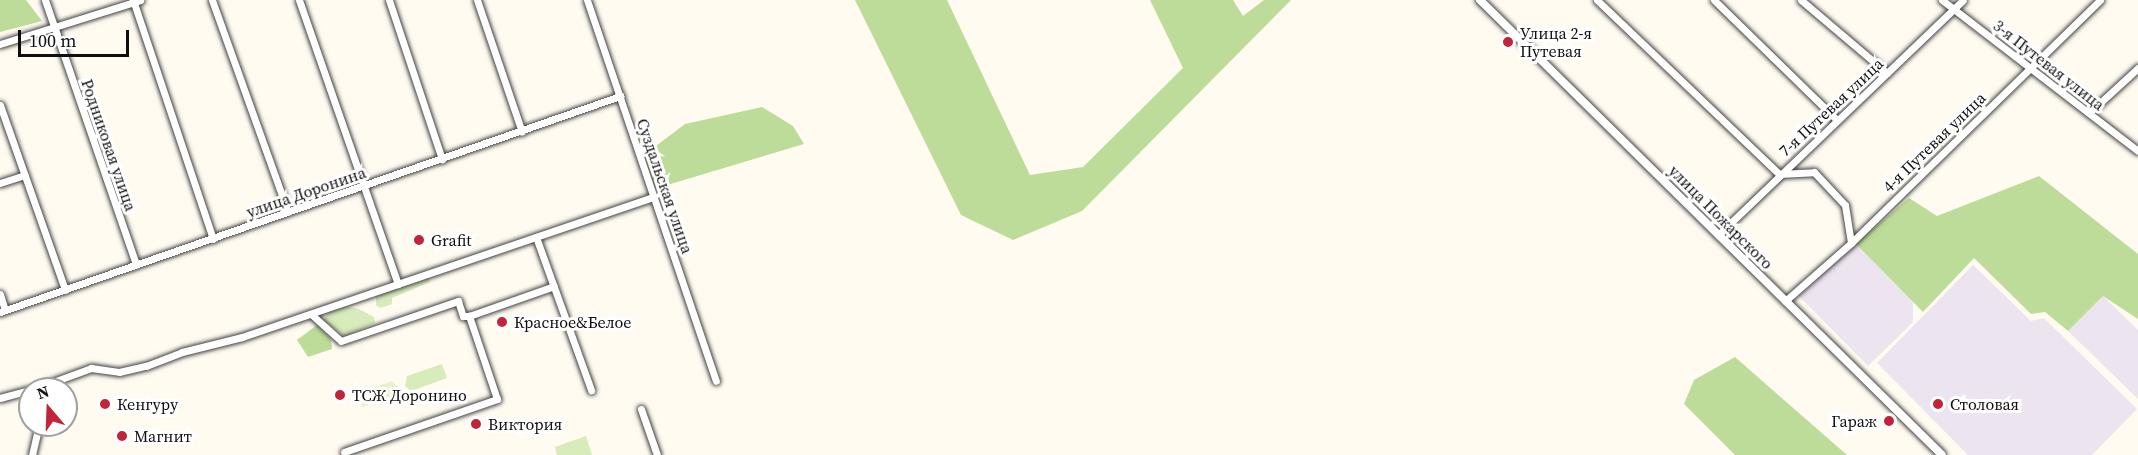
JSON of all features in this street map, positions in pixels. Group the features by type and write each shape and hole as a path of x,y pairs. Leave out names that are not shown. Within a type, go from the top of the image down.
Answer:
{"street":[{"name":"Родниковая улица","path":"45,0 136,265"},
{"path":"212,0 288,212"},
{"path":"299,0 398,284"},
{"path":"389,0 442,159"},
{"path":"477,0 522,132"},
{"name":"Суздальская улица","path":"587,0 716,381"},
{"name":"улица Пожарского","path":"1480,0 1942,455"},
{"path":"1597,0 1779,174 1814,172 1845,205 1851,243"},
{"path":"1714,0 1836,119"},
{"path":"1801,0 1887,74"},
{"name":"3-я Путевая улица","path":"1942,0 2138,151"},
{"name":"7-я Путевая улица","path":"1718,235 1836,119 1887,74 1963,0"},
{"name":"4-я Путевая улица","path":"1785,301 1851,243 2100,0"},
{"path":"0,44 136,1 213,239"},
{"path":"2090,113 2138,68"},
{"name":"улица Доронина","path":"3,311 620,96"},
{"path":"0,105 65,290"},
{"path":"0,183 25,175"},
{"path":"67,377 91,368 119,372 146,366 311,314 654,197"},
{"path":"536,237 591,390"},
{"path":"311,314 341,341 458,301 463,316 469,316 554,286"},
{"path":"0,294 3,311"},
{"path":"344,452 498,399 469,316"},
{"path":"0,398 18,394"},
{"path":"641,409 657,455"},
{"path":"32,455 36,437"}],"shaded area":[{"path":"1856,244 1913,302 1913,322 1868,366 1799,296"},
{"path":"1973,265 2031,321 2044,318 2137,409 2092,455 1968,455 1877,363"},
{"path":"2103,296 2138,330 2138,399 2068,331"}],"green space":[{"path":"0,0 26,0 42,21 0,32"},
{"path":"855,0 947,0 1030,175 1083,167 1183,68 1150,0 1233,0 1243,16 1264,0 1291,0 1082,211 1013,240 961,215"},
{"path":"762,107 793,126 804,144 654,189 644,155 685,124"},
{"path":"2039,176 2138,254 2138,319 2103,296 2068,331 2045,312 2031,314 1974,258 1923,312 1856,244 1909,198 1937,216"},
{"path":"429,277 430,282 392,298 392,304 380,308 376,305 376,295"},
{"path":"343,306 359,309 374,317 375,323 345,336 323,320 331,310"},
{"path":"317,325 331,339 332,349 308,357 297,340"},
{"path":"1735,357 1847,455 1735,455 1684,404 1694,380"},
{"path":"442,364 447,378 411,391 405,386 407,376"},
{"path":"392,381 400,389 397,395 362,407 358,393"},
{"path":"586,436 592,455 557,455 555,447"}],"place":[{"name":"Улица 2-я Путевая","path":"1508,42"},
{"name":"Grafit","path":"419,240"},
{"name":"Красное&Белое","path":"502,322"},
{"name":"ТСЖ Доронино","path":"340,395"},
{"name":"Кенгуру","path":"105,404"},
{"name":"Столовая","path":"1938,404"},
{"name":"Гараж","path":"1889,421"},
{"name":"Виктория","path":"476,424"},
{"name":"Магнит","path":"122,436"}]}
